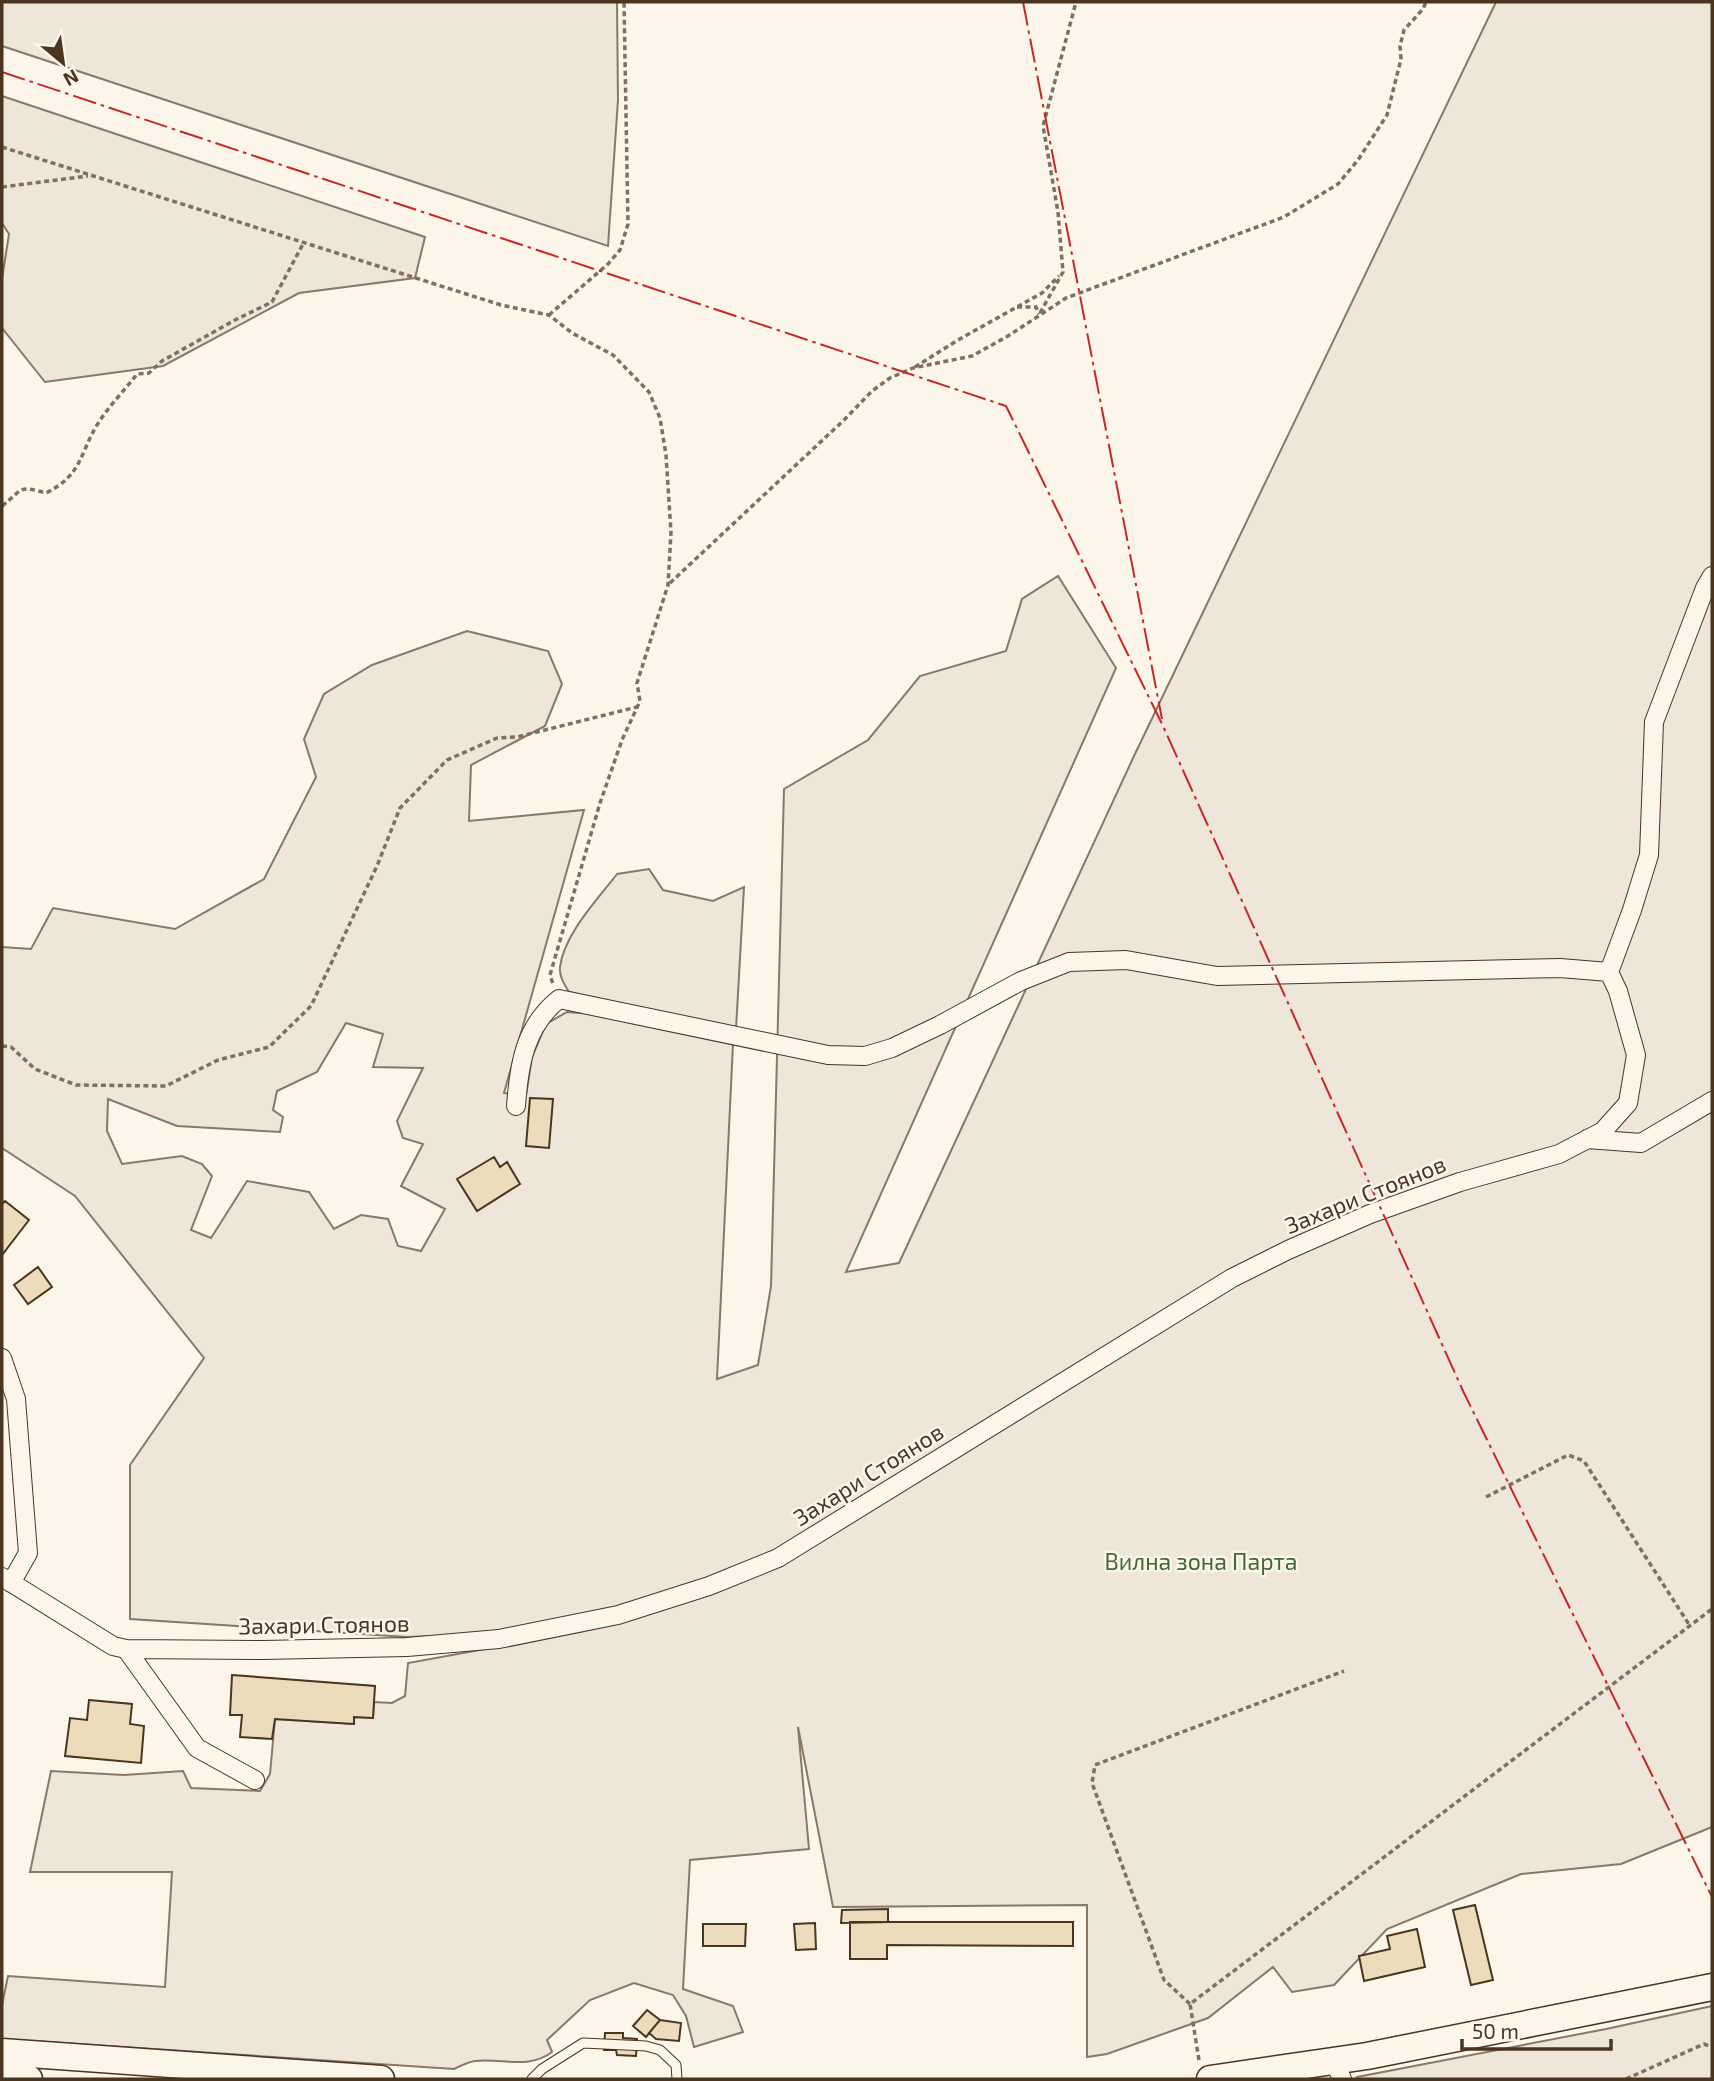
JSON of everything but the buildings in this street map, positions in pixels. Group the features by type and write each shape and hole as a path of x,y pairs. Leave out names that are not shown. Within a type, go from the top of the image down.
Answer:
{"main road":[{"path":"1205,2073 1338,2070 1395,2049 1712,1987"},
{"path":"2,2052 381,2079"},
{"path":"2,2077 29,2079"}],"street":[{"path":"516,1106 518,1073 528,1037 545,1010 559,999 828,1055 865,1056 892,1048 1021,981 1069,962 1126,960 1217,976 1560,968 1609,972 1649,855 1654,722 1712,576"},
{"name":"Захари Стоянов","path":"6,1580 113,1646 126,1650 407,1647 499,1639 618,1615 709,1586 778,1558 1233,1278 1288,1250 1370,1214 1460,1182 1559,1154 1603,1131 1628,1103 1636,1055 1618,991 1609,972"},
{"path":"1587,1139 1642,1143 1712,1101"},
{"path":"2,1358 16,1399 28,1553 6,1580"},
{"path":"126,1650 197,1748 255,1780"}],"lane":[{"path":"532,2079 542,2069 583,2043 646,2046 660,2050 676,2065 677,2079"}],"path":[{"path":"549,315 608,264 620,250 628,224 624,2"},
{"path":"1039,314 1063,272 1058,212 1043,126 1076,2"},
{"path":"913,368 972,356 1066,298 1284,217 1338,184 1358,160 1387,115 1401,59 1400,46 1404,30 1426,2"},
{"path":"2,147 501,305 549,315 572,333 613,355 649,392 660,418 666,455 671,532 668,585 637,683 640,701 622,740 600,803 550,975 559,999"},
{"path":"2,187 90,176"},
{"path":"2,506 20,489 26,487 46,493 58,487 81,463 97,425 137,374 149,373 162,361 272,302 303,244"},
{"path":"668,585 872,391 890,377 913,368 1042,293 1063,272"},
{"path":"1016,307 1036,307 1039,314"},
{"path":"2,1046 10,1047 35,1069 76,1085 166,1086 218,1060 269,1047 311,1006 377,866 400,808 447,760 497,738 517,737 637,708"},
{"path":"1486,1497 1568,1455 1584,1461 1690,1626"},
{"path":"1190,2004 1712,1609"},
{"path":"1205,2073 1190,2004 1164,1980 1092,1783 1095,1765 1345,1671"},
{"path":"1626,2079 1704,2044 1712,2047"}],"green space":[{"path":"2,2 617,2 618,100 608,246 2,46"},
{"name":"Вилна зона Парта","path":"1496,2 1712,2 1712,1827 1621,1864 1521,1874 1387,1929 1334,1985 1292,1992 1273,1967 1208,2018 1107,2054 1087,2057 1087,1905 833,1907 798,1727 809,1849 690,1860 683,1989 733,2006 743,2032 694,2047 686,2016 673,1995 634,1983 590,2000 547,2040 552,2052 543,2057 524,2062 475,2061 454,2069 2,2039 2,2005 8,1976 165,1987 172,1872 30,1872 51,1771 124,1775 183,1771 191,1788 260,1791 270,1774 275,1719 353,1724 354,1717 373,1718 374,1702 392,1703 405,1696 408,1663 584,1631 407,1637 130,1619 130,1465 204,1358 75,1196 2,1148 2,947 31,949 53,908 175,929 264,879 316,777 304,739 324,694 372,665 467,631 548,651 562,684 545,726 471,765 469,821 584,810 504,1093 526,1096 532,1057 546,1024 567,1012 594,1014 733,1044 717,1379 758,1365 771,1286 784,789 868,740 920,676 1006,651 1022,599 1058,576 1116,668 846,1272 899,1263 1134,756","holes":["346,1023 383,1034 373,1067 423,1068 397,1121 403,1138 423,1144 401,1186 445,1209 421,1251 398,1246 388,1219 361,1215 334,1229 309,1192 247,1181 211,1238 191,1230 212,1176 202,1164 182,1156 122,1164 107,1131 108,1099 177,1126 280,1132 283,1117 273,1110 277,1091 317,1072"]},
{"path":"2,96 425,237 415,278 299,293 163,366 45,382 2,328 2,279 9,234 2,223"},
{"path":"649,869 663,890 713,901 744,887 736,1029 569,992 564,983 560,970 563,955 575,930 592,906 617,874"},
{"path":"1712,2006 1712,2079 1357,2077 1606,2029"}],"power":[{"path":"1023,2 1162,719"},
{"path":"2,72 1006,406 1163,726 1464,1393 1712,1897"}]}
